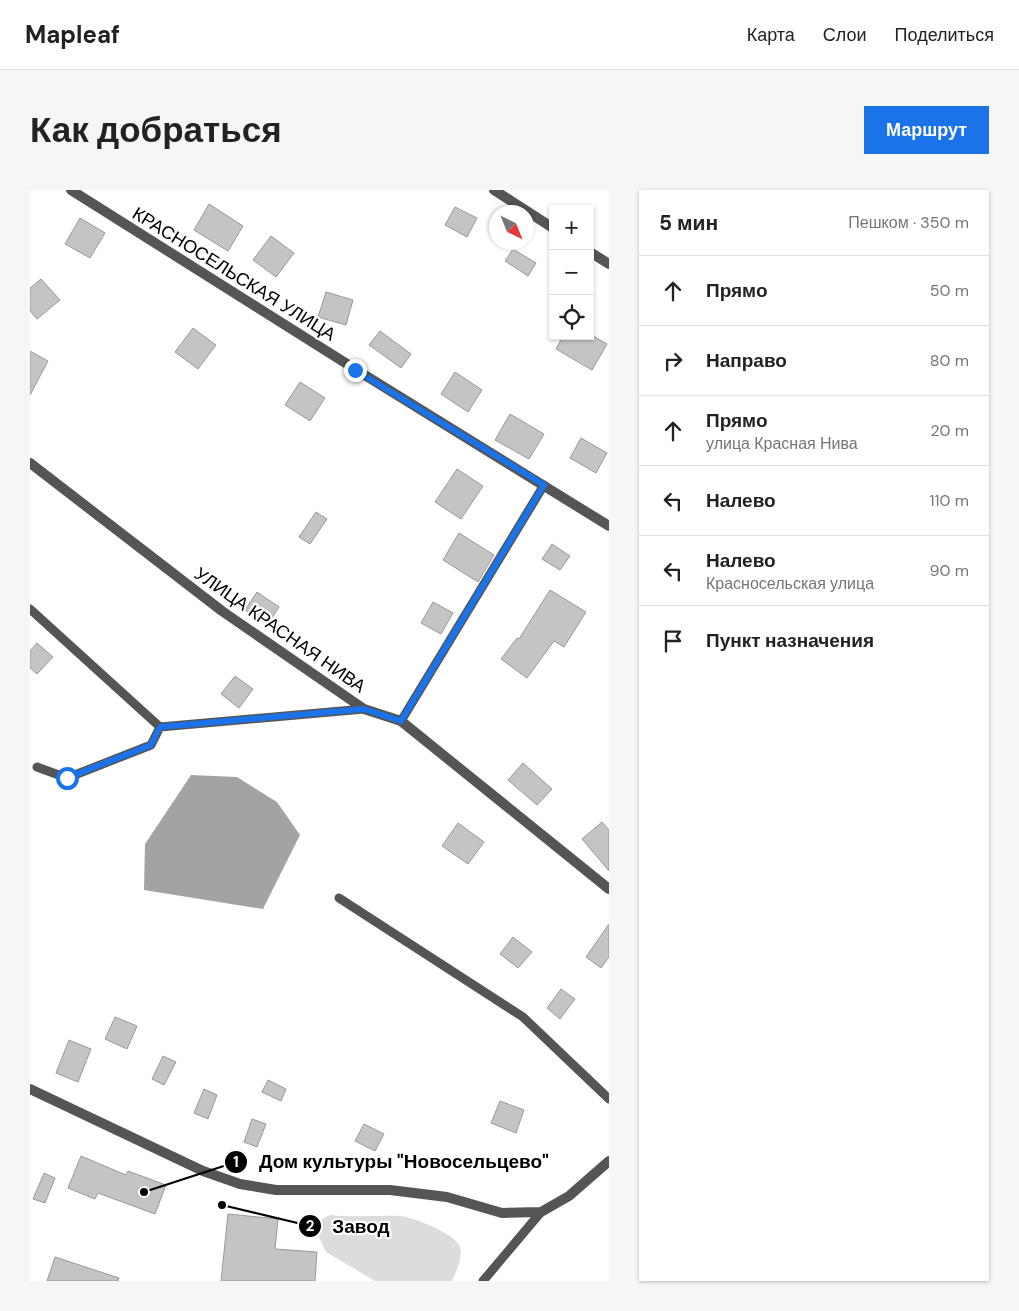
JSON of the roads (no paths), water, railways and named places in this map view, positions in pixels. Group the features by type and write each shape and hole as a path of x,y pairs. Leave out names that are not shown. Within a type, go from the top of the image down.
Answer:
{"street":[{"name":"КРАСНОСЕЛЬСКАЯ УЛИЦА","path":"71,190 355,370 609,526"},
{"path":"494,190 549,225"},
{"path":"594,255 609,264"},
{"name":"УЛИЦА КРАСНАЯ НИВА","path":"30,462 222,612 364,709 401,721 609,889"},
{"path":"30,1088 203,1170 240,1184 276,1190 390,1190 446,1197 502,1213 541,1212 569,1196 609,1161"}],"lane":[{"path":"401,721 544,485"},
{"path":"30,609 160,727 364,709"},
{"path":"37,766 67,778 151,745 160,727"},
{"path":"338,898 523,1017 609,1099"},
{"path":"483,1281 541,1212"}],"place":[{"name":"Дом культуры \"Новосельцево\"","path":"144,1192"},
{"name":"Завод","path":"222,1205"}]}
